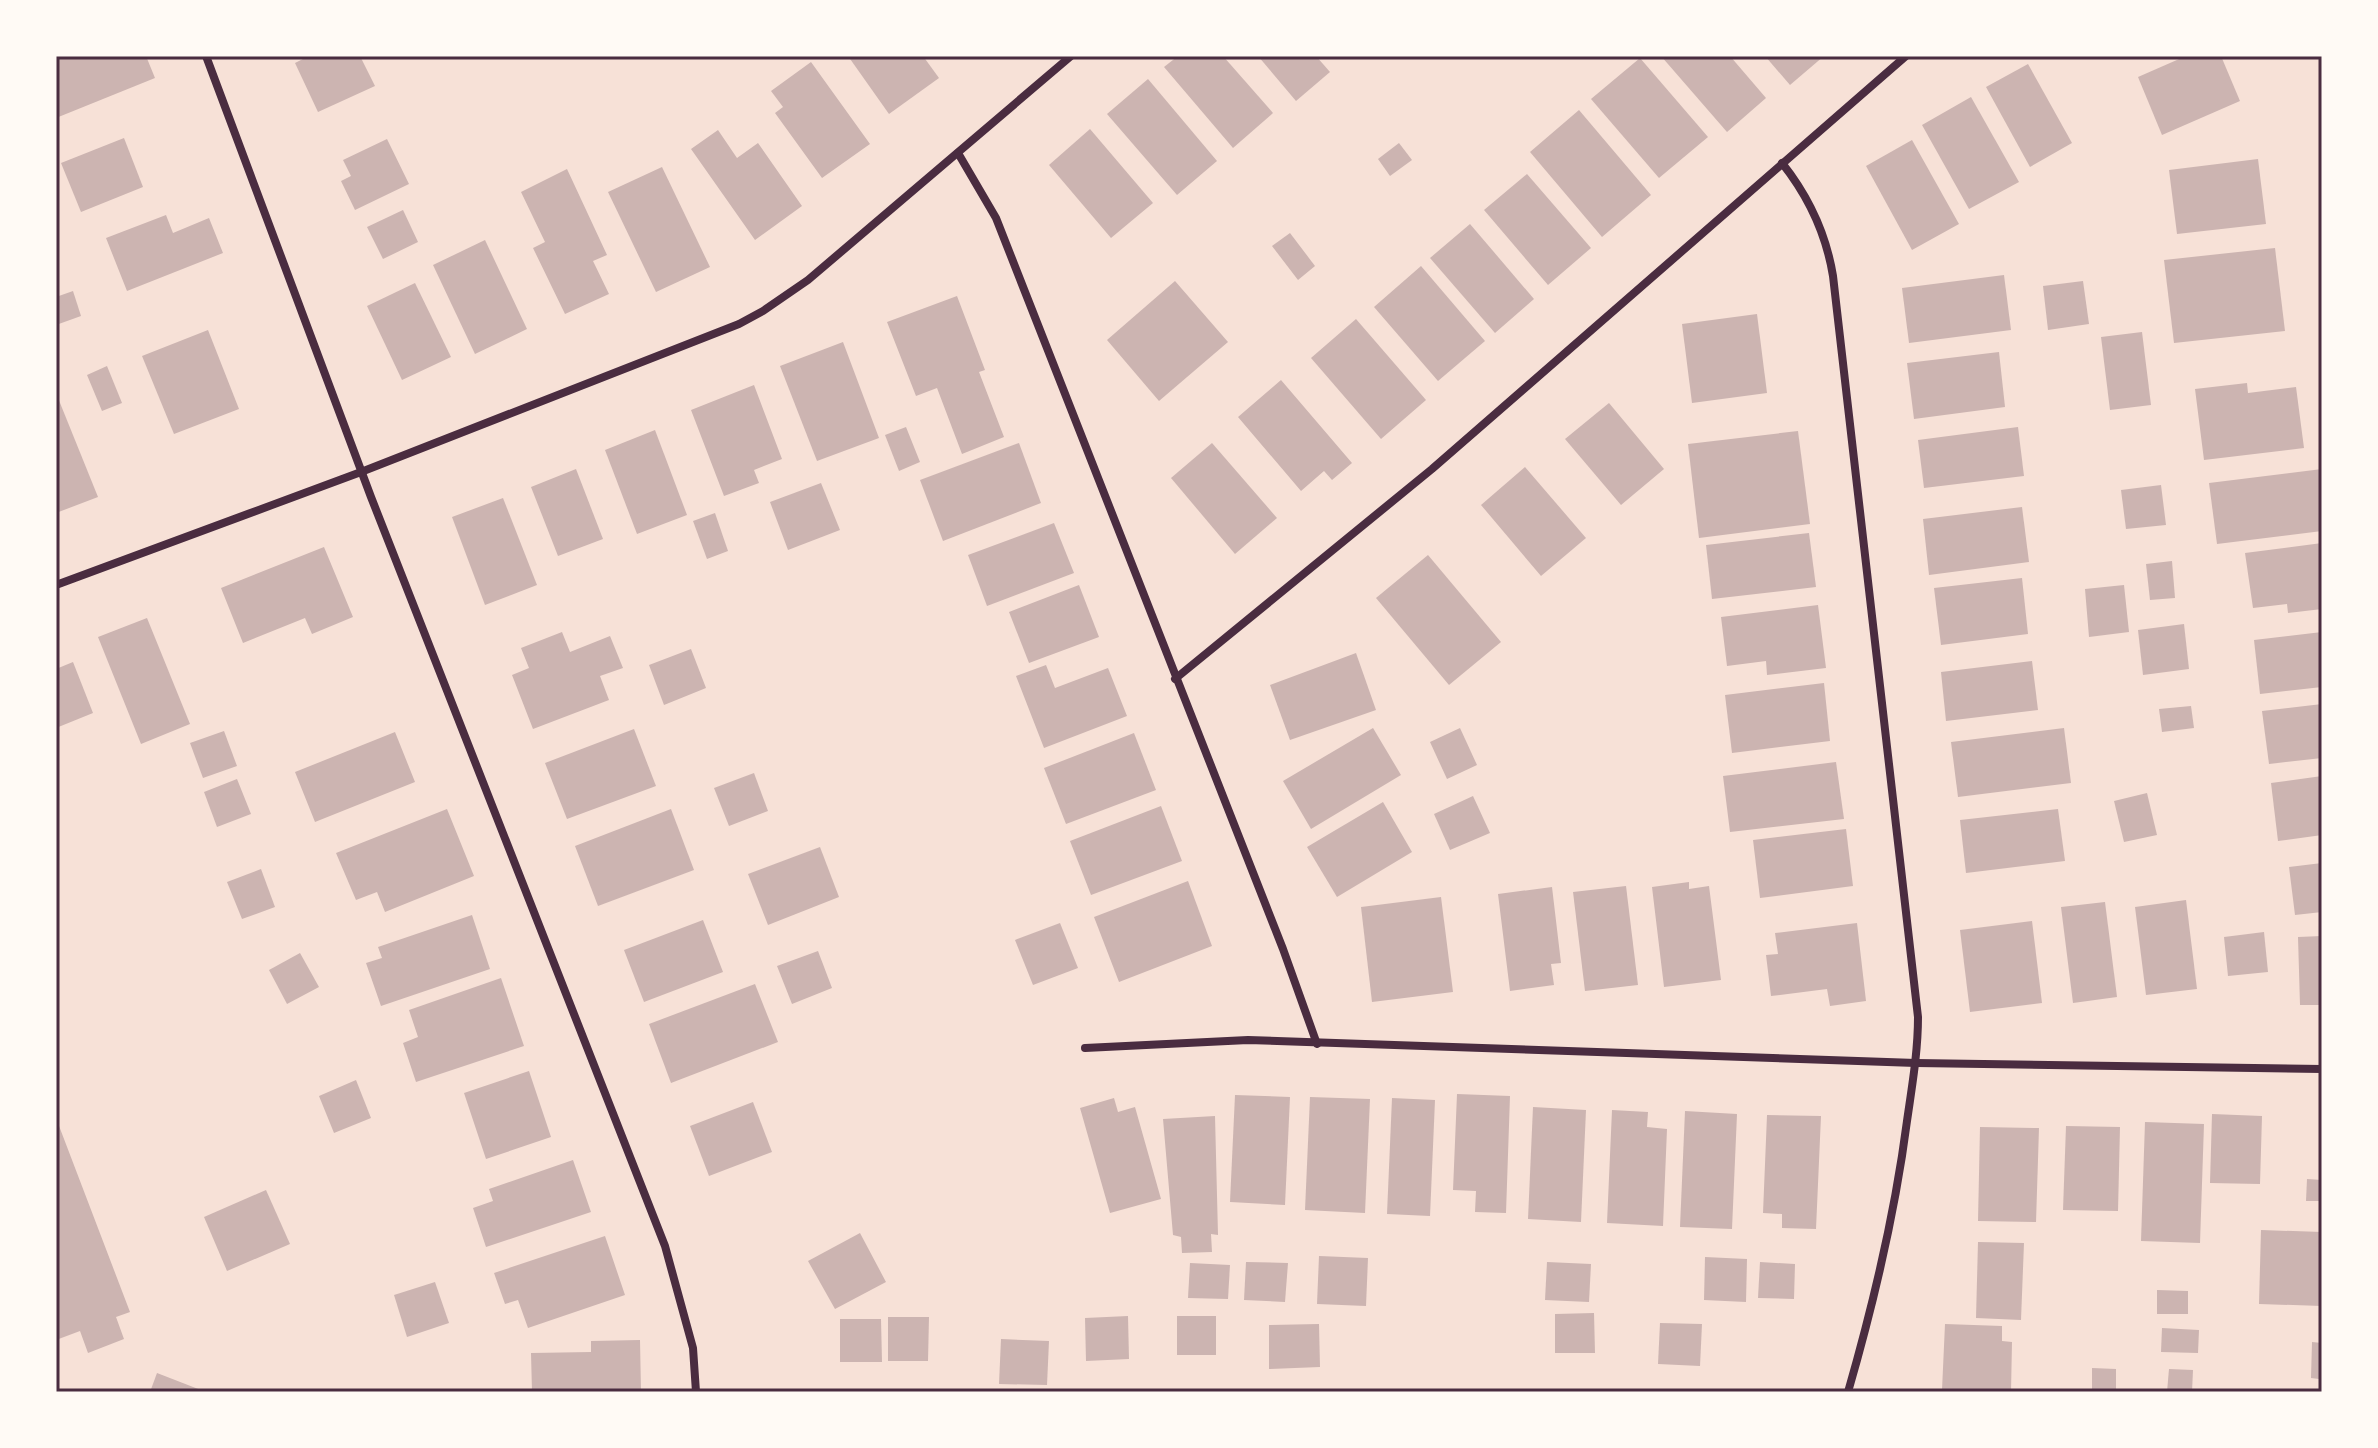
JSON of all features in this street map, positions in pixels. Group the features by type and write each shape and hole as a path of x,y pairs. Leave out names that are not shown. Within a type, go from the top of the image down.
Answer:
{"street":[{"path":"206,56 361,472 665,1246 693,1348 696,1392"},
{"path":"56,585 361,472 739,324 808,280 1071,56"},
{"path":"1175,679 1432,469 1906,56"},
{"path":"958,153 996,218 1283,949 1317,1044"},
{"path":"1782,163 1808,199 1819,222 1833,276 1916,991 1916,1063 1891,1226 1876,1295 1848,1392"},
{"path":"1085,1048 1248,1040 1916,1063 2322,1069"}],"building":[{"path":"56,56 146,56 155,78 56,118"},
{"path":"309,56 360,56 375,86 318,112 295,63"},
{"path":"848,56 923,56 939,78 889,114"},
{"path":"1178,56 1223,56 1273,113 1233,148 1164,67"},
{"path":"1258,56 1316,56 1330,72 1296,101"},
{"path":"1661,56 1730,56 1766,98 1727,132"},
{"path":"1765,56 1824,56 1790,85"},
{"path":"2186,56 2221,56 2240,101 2162,135 2138,77"},
{"path":"1640,58 1708,137 1659,178 1591,99"},
{"path":"811,62 870,144 822,178 775,113 783,107 771,91"},
{"path":"2028,64 2072,143 2030,167 1986,87"},
{"path":"1148,79 1217,161 1177,195 1107,114"},
{"path":"1971,97 2019,182 1969,209 1922,125"},
{"path":"1579,110 1651,195 1602,237 1530,152"},
{"path":"1090,129 1153,203 1111,238 1049,165"},
{"path":"718,130 737,158 758,143 802,206 755,240 691,149"},
{"path":"124,138 143,187 81,212 61,163"},
{"path":"387,139 409,184 355,210 341,181 351,176 343,160"},
{"path":"1912,140 1959,224 1912,250 1866,166"},
{"path":"1399,143 1412,160 1390,176 1378,159"},
{"path":"2258,159 2266,224 2177,234 2169,170"},
{"path":"662,167 710,267 656,292 608,192"},
{"path":"567,169 607,255 593,261 609,294 565,314 533,248 545,242 521,192"},
{"path":"1527,174 1591,248 1548,285 1484,210"},
{"path":"403,210 418,242 383,259 367,227"},
{"path":"166,215 173,233 209,218 223,253 127,291 106,238"},
{"path":"1470,224 1534,299 1495,333 1430,258"},
{"path":"1290,233 1315,266 1298,280 1272,246"},
{"path":"485,240 527,329 475,354 433,265"},
{"path":"2275,248 2285,331 2174,343 2164,260"},
{"path":"1421,266 1485,341 1438,381 1374,307"},
{"path":"2004,275 2011,330 1909,343 1902,288"},
{"path":"1175,281 1228,342 1159,401 1107,340"},
{"path":"2083,281 2089,324 2048,330 2043,286"},
{"path":"415,283 451,357 402,380 367,306"},
{"path":"73,291 81,316 56,325 56,297"},
{"path":"957,296 985,370 979,372 1004,437 962,454 937,388 916,396 887,322"},
{"path":"1757,314 1767,393 1692,403 1682,324"},
{"path":"1356,319 1426,400 1381,439 1311,358"},
{"path":"208,330 239,409 174,434 142,356"},
{"path":"2142,332 2151,405 2110,410 2101,337"},
{"path":"843,342 879,438 817,461 780,366"},
{"path":"1999,352 2005,407 1914,419 1907,363"},
{"path":"107,366 122,403 102,411 87,375"},
{"path":"1281,380 1352,463 1332,480 1324,471 1301,491 1238,417"},
{"path":"2247,383 2248,393 2296,387 2304,448 2204,460 2195,389"},
{"path":"754,385 782,459 754,470 759,483 724,496 691,410"},
{"path":"56,393 98,497 56,513"},
{"path":"1609,403 1664,469 1621,505 1565,439"},
{"path":"906,427 920,462 899,471 885,435"},
{"path":"2018,427 2024,476 1924,488 1918,440"},
{"path":"655,430 687,515 637,534 605,450"},
{"path":"1798,431 1810,524 1699,538 1688,444"},
{"path":"1019,443 1041,503 943,541 920,480"},
{"path":"1212,443 1277,518 1235,554 1171,478"},
{"path":"1525,467 1586,538 1541,576 1481,505"},
{"path":"576,469 603,539 558,556 531,487"},
{"path":"2322,469 2322,531 2217,544 2209,483"},
{"path":"821,483 840,530 788,550 770,502"},
{"path":"2161,485 2166,525 2126,529 2121,490"},
{"path":"503,498 537,585 485,605 452,517"},
{"path":"2022,507 2029,562 1929,575 1923,519"},
{"path":"715,513 728,551 707,559 693,521"},
{"path":"1054,523 1074,573 987,606 968,555"},
{"path":"1809,533 1816,587 1712,599 1706,545"},
{"path":"2322,543 2322,609 2288,613 2287,604 2253,608 2245,553"},
{"path":"324,547 353,617 312,634 305,618 243,643 221,588"},
{"path":"1428,555 1501,642 1449,685 1376,598"},
{"path":"2172,561 2175,598 2150,600 2146,564"},
{"path":"2022,578 2028,634 1941,645 1934,588"},
{"path":"1079,585 1099,637 1029,663 1009,612"},
{"path":"2124,585 2129,632 2089,637 2085,589"},
{"path":"1818,605 1826,668 1767,675 1766,661 1727,666 1721,617"},
{"path":"147,618 190,724 141,744 98,637"},
{"path":"2184,624 2189,669 2143,675 2138,630"},
{"path":"562,632 570,652 610,636 623,668 600,676 609,700 533,729 512,675 529,668 521,648"},
{"path":"2322,632 2322,687 2260,694 2254,640"},
{"path":"691,649 706,688 664,705 649,665"},
{"path":"1356,653 1376,710 1290,740 1270,685"},
{"path":"2032,661 2038,710 1946,721 1941,672"},
{"path":"73,662 93,713 56,728 56,669"},
{"path":"1046,665 1055,688 1108,668 1127,716 1044,748 1016,676"},
{"path":"1824,683 1830,741 1732,753 1725,695"},
{"path":"2322,704 2322,758 2269,764 2262,711"},
{"path":"2191,706 2194,728 2162,732 2159,709"},
{"path":"1373,728 1401,775 1311,829 1283,781"},
{"path":"1460,728 1477,765 1447,779 1430,742"},
{"path":"2064,728 2071,783 1958,797 1951,742"},
{"path":"634,729 656,786 567,819 545,763"},
{"path":"224,731 237,766 203,778 190,743"},
{"path":"395,732 415,782 315,822 295,772"},
{"path":"1134,733 1156,790 1066,824 1044,768"},
{"path":"1836,762 1844,819 1730,832 1723,776"},
{"path":"754,773 768,811 729,826 714,788"},
{"path":"2322,776 2322,835 2278,841 2271,783"},
{"path":"237,779 251,814 217,827 204,792"},
{"path":"2147,793 2157,835 2124,842 2114,801"},
{"path":"1473,796 1490,833 1450,850 1434,814"},
{"path":"1383,802 1412,852 1337,897 1307,847"},
{"path":"1161,806 1182,861 1091,895 1070,841"},
{"path":"447,809 474,876 385,912 377,892 356,900 336,853"},
{"path":"671,809 694,870 598,906 575,846"},
{"path":"2058,809 2065,861 1966,873 1960,820"},
{"path":"1846,829 1853,886 1760,898 1753,840"},
{"path":"820,847 839,897 768,925 748,874"},
{"path":"2322,863 2322,912 2295,915 2289,867"},
{"path":"261,869 275,907 242,919 227,882"},
{"path":"1188,881 1212,946 1119,982 1094,917"},
{"path":"1689,882 1689,889 1709,886 1721,980 1664,987 1652,887"},
{"path":"1626,886 1638,985 1585,991 1573,892"},
{"path":"1552,887 1561,963 1551,964 1554,985 1510,991 1498,894"},
{"path":"1441,897 1453,992 1372,1002 1361,907"},
{"path":"2186,900 2197,989 2146,995 2135,907"},
{"path":"2105,902 2117,997 2073,1003 2061,907"},
{"path":"472,915 490,969 381,1006 366,963 382,958 378,947"},
{"path":"703,920 723,972 644,1002 624,950"},
{"path":"2032,921 2042,1003 1970,1012 1960,930"},
{"path":"1060,923 1078,968 1033,985 1015,940"},
{"path":"1857,923 1866,1001 1830,1006 1827,989 1771,996 1766,955 1778,954 1775,933"},
{"path":"2264,932 2268,972 2228,976 2224,937"},
{"path":"2322,936 2322,1005 2300,1005 2298,937"},
{"path":"818,951 832,988 792,1004 777,966"},
{"path":"300,953 319,987 287,1004 269,970"},
{"path":"501,978 524,1046 416,1082 403,1043 418,1037 409,1010"},
{"path":"755,984 778,1042 671,1083 649,1024"},
{"path":"529,1071 551,1137 486,1159 464,1093"},
{"path":"356,1080 371,1118 334,1133 319,1096"},
{"path":"1457,1094 1510,1096 1506,1213 1475,1212 1476,1191 1453,1190"},
{"path":"1235,1095 1290,1097 1285,1205 1230,1202"},
{"path":"1310,1097 1370,1099 1365,1213 1305,1210"},
{"path":"1114,1098 1118,1112 1135,1107 1161,1199 1110,1213 1080,1108"},
{"path":"1392,1098 1435,1100 1430,1216 1387,1214"},
{"path":"753,1102 772,1152 709,1176 690,1126"},
{"path":"1533,1107 1586,1110 1581,1222 1528,1219"},
{"path":"1612,1110 1648,1112 1647,1127 1667,1129 1663,1226 1607,1223"},
{"path":"1685,1111 1737,1114 1732,1229 1680,1227"},
{"path":"2212,1114 2262,1116 2260,1184 2210,1183"},
{"path":"1767,1115 1821,1116 1816,1229 1782,1228 1782,1214 1763,1213"},
{"path":"1215,1116 1218,1235 1211,1234 1212,1252 1182,1253 1181,1237 1173,1235 1163,1119"},
{"path":"56,1118 130,1312 116,1317 124,1339 88,1353 80,1331 56,1340"},
{"path":"2145,1122 2204,1124 2200,1243 2141,1241"},
{"path":"2066,1126 2120,1127 2118,1211 2063,1210"},
{"path":"1980,1127 2039,1128 2036,1222 1978,1221"},
{"path":"573,1160 591,1212 486,1247 473,1208 493,1201 489,1189"},
{"path":"2307,1179 2322,1180 2322,1201 2306,1201"},
{"path":"266,1190 290,1244 227,1271 204,1217"},
{"path":"2261,1230 2322,1232 2322,1306 2259,1304"},
{"path":"860,1233 886,1282 835,1309 808,1261"},
{"path":"605,1236 625,1295 528,1328 518,1300 505,1304 494,1273"},
{"path":"1978,1242 2024,1243 2021,1320 1976,1318"},
{"path":"1319,1256 1368,1258 1366,1306 1317,1304"},
{"path":"1705,1257 1747,1259 1746,1302 1704,1300"},
{"path":"1246,1262 1288,1263 1285,1302 1244,1300"},
{"path":"1547,1262 1591,1264 1589,1302 1545,1300"},
{"path":"1760,1262 1795,1264 1794,1299 1758,1298"},
{"path":"1190,1263 1230,1265 1228,1299 1188,1298"},
{"path":"435,1282 449,1323 407,1337 394,1295"},
{"path":"2157,1290 2188,1291 2188,1314 2157,1314"},
{"path":"1594,1313 1595,1353 1555,1353 1555,1314"},
{"path":"1128,1316 1129,1359 1086,1361 1085,1318"},
{"path":"1177,1316 1216,1316 1216,1355 1177,1355"},
{"path":"888,1317 929,1317 928,1361 888,1361"},
{"path":"840,1319 881,1319 882,1362 840,1362"},
{"path":"1660,1323 1702,1324 1700,1366 1658,1364"},
{"path":"1319,1324 1320,1367 1269,1369 1269,1325"},
{"path":"1945,1324 2002,1326 2002,1341 2012,1342 2011,1392 1942,1390"},
{"path":"2162,1328 2199,1330 2198,1353 2161,1352"},
{"path":"1001,1339 1049,1341 1047,1385 999,1384"},
{"path":"640,1340 641,1392 532,1392 531,1353 591,1352 591,1341"},
{"path":"2312,1342 2322,1343 2322,1392 2319,1392 2319,1379 2311,1378"},
{"path":"2092,1368 2116,1369 2116,1392 2092,1392"},
{"path":"2169,1369 2193,1370 2192,1392 2167,1392"},
{"path":"157,1373 206,1392 150,1392"}]}
